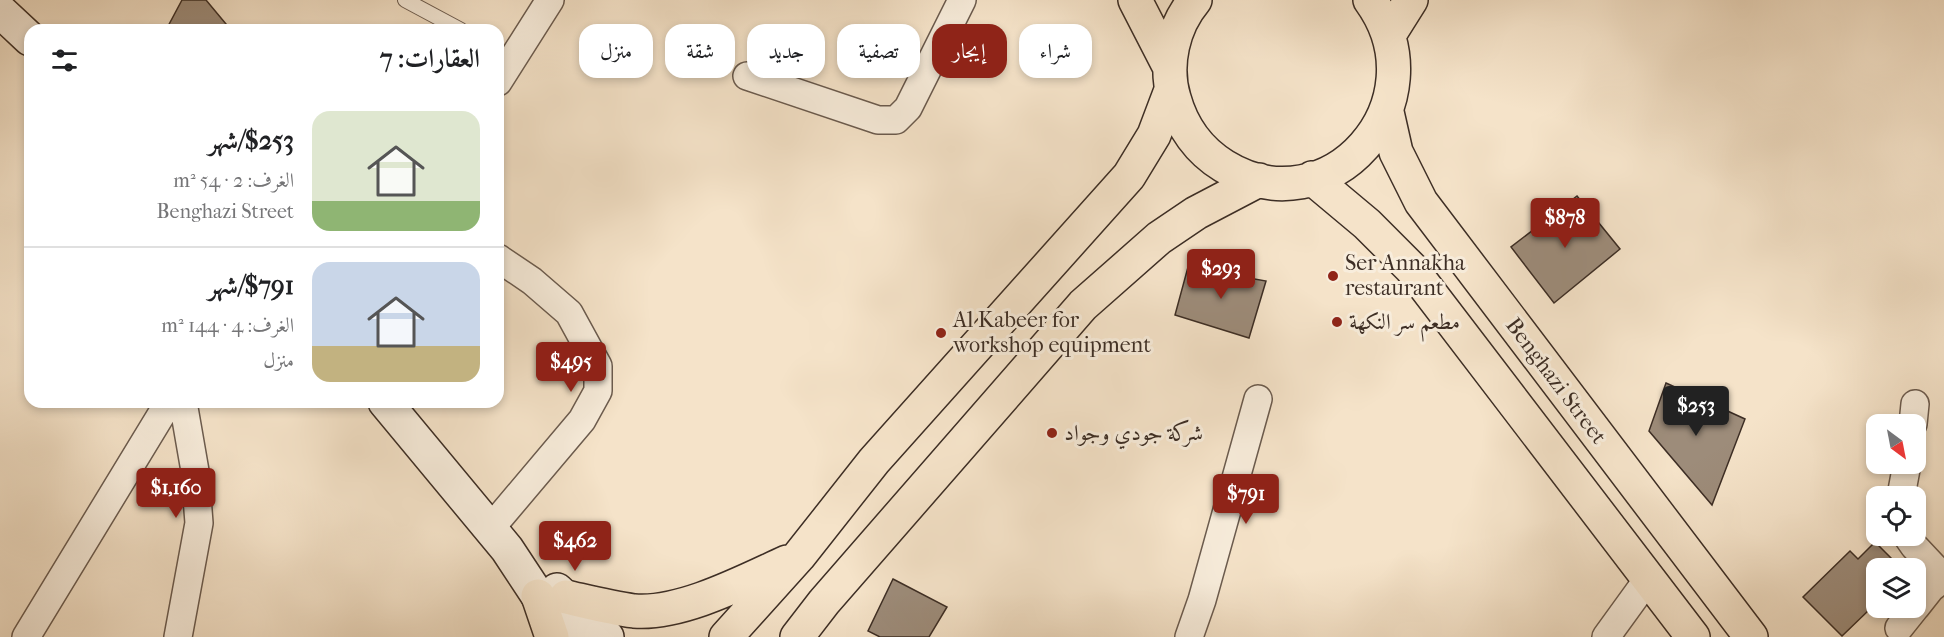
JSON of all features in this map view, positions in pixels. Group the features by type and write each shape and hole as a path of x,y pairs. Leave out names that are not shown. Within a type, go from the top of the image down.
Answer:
{"main road":[{"path":"1135,0 1171,79 1179,115 1198,145 1210,157 1233,172 1258,180 1294,182 1332,171 1349,160 1365,146 1387,112 1392,93 1394,54 1382,17 1370,0"},
{"path":"726,637 799,556 874,461 1129,177 1154,135 1171,79 1173,46 1180,25 1195,0"},
{"path":"1389,35 1411,0"},
{"path":"0,11 24,33"},
{"name":"Benghazi Street","path":"1387,112 1396,152 1421,202 1751,637"},
{"name":"Benghazi Street","path":"1312,178 1367,224 1411,268 1693,637"},
{"path":"797,637 824,602 1083,305 1159,238 1196,213 1258,180"},
{"path":"390,408 498,539 552,597 607,637"},
{"path":"552,597 636,611 660,609 683,605 711,595 799,556"},
{"path":"552,597 552,637"},
{"path":"552,597 570,637"},
{"path":"818,637 824,602"}],"street":[{"path":"506,54 550,0"},
{"path":"753,78 878,120 896,120 908,108 962,0"},
{"path":"498,539 582,420 598,391 598,366 569,313 532,281 504,262"},
{"path":"1189,637 1202,600 1258,399"},
{"path":"26,637 165,408"},
{"path":"178,637 199,523 195,471 184,408"},
{"path":"1914,546 1925,558"},
{"path":"1926,559 1944,578 1926,594"},
{"path":"1606,637 1648,579"}],"lane":[{"path":"405,0 450,24"}],"building":[{"path":"182,0 206,0 226,24 169,24"},
{"path":"1577,196 1620,249 1554,303 1511,247"},
{"path":"1188,267 1266,281 1249,338 1175,315"},
{"path":"1666,383 1745,419 1712,505 1649,431"},
{"path":"1871,546 1879,546 1891,558 1866,558 1866,613 1842,636 1803,597 1850,551 1858,559"},
{"path":"893,579 947,607 929,637 880,637 868,631"}],"place":[{"name":"Ser Annakha restaurant","path":"1333,276"},
{"name":"مطعم سر النكهة","path":"1337,322"},
{"name":"Al Kabeer for workshop equipment","path":"941,333"},
{"name":"شركة جودي وجواد","path":"1052,433"}]}
